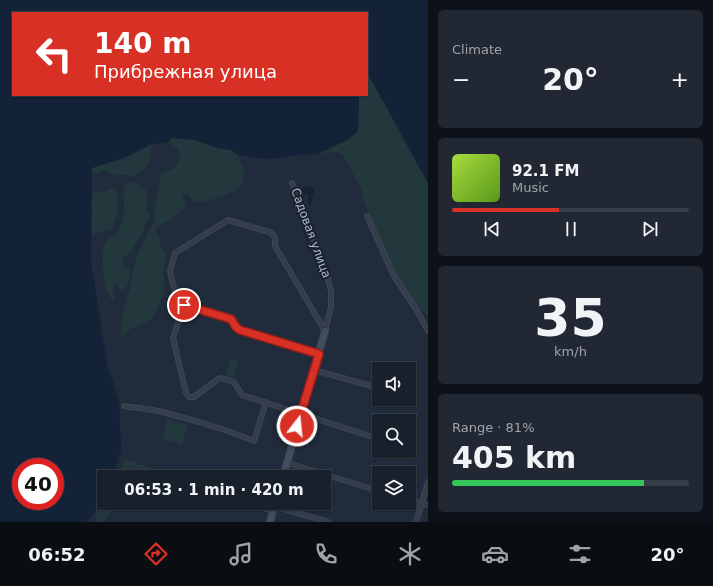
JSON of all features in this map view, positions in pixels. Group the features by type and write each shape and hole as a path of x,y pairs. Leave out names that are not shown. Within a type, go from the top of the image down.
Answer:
{"street":[{"name":"Садовая улица","path":"292,183 327,275 331,291 331,307 325,331"},
{"path":"368,216 394,276 416,309 428,331"},
{"path":"285,470 319,354 325,331 275,246 275,238 272,233 228,220 175,253 170,271 177,301 184,305 231,319 240,330 319,354"},
{"path":"184,305 173,338 186,393 189,397 194,397 221,378 234,382 242,395 372,437"},
{"path":"314,370 372,386"},
{"path":"124,406 159,411 228,431 254,441 266,402"},
{"path":"287,463 372,489"},
{"path":"416,522 428,482"},
{"path":"416,502 428,505"},
{"path":"270,522 273,510"},
{"path":"285,510 328,522"}],"green space":[{"path":"368,74 428,183 428,317 416,304 393,271 364,203 361,188 344,156 334,152 318,154 349,139 358,131 359,96 368,96"},
{"path":"171,138 195,140 217,148 231,150 238,155 245,172 243,183 236,191 201,202 194,201 188,194 184,195 182,197 186,203 186,206 170,220 156,227 161,247 166,256 163,274 164,291 153,317 145,323 130,329 123,337 121,336 122,316 139,251 155,219 156,198 160,183 160,174 173,169 180,158 179,150 168,142"},
{"path":"152,144 149,163 144,169 134,176 115,175 106,170 92,175 92,168 124,158"},
{"path":"134,182 145,189 148,195 146,207 150,217 145,223 143,233 129,254 123,258 124,267 129,267 130,270 130,277 127,286 123,291 120,289 118,284 115,283 113,288 115,297 112,300 108,294 104,282 103,249 107,240 117,232 124,215 124,185"},
{"path":"112,188 115,189 117,195 116,219 110,231 104,230 93,234 90,226 92,195 94,192 103,192"},
{"path":"230,359 238,361 233,379 226,377"},
{"path":"168,419 188,425 182,444 162,439"},
{"path":"125,459 156,470 121,470"},
{"path":"98,510 112,510 106,520 103,522 97,522 96,513"}],"water":[{"path":"0,0 428,0 428,183 368,74 368,12 12,12 12,96 359,96 358,131 349,139 318,154 287,156 272,159 257,158 238,155 231,150 217,148 195,140 171,138 168,142 152,144 124,158 92,168 91,262 107,364 119,400 121,450 115,470 97,470 97,507 86,522 0,522"},
{"path":"307,186 314,189 312,202 310,205 308,205 308,195 306,193 303,196 301,190 303,187"}],"route":[{"path":"184,305 231,319 240,330 319,354 297,426"}]}
